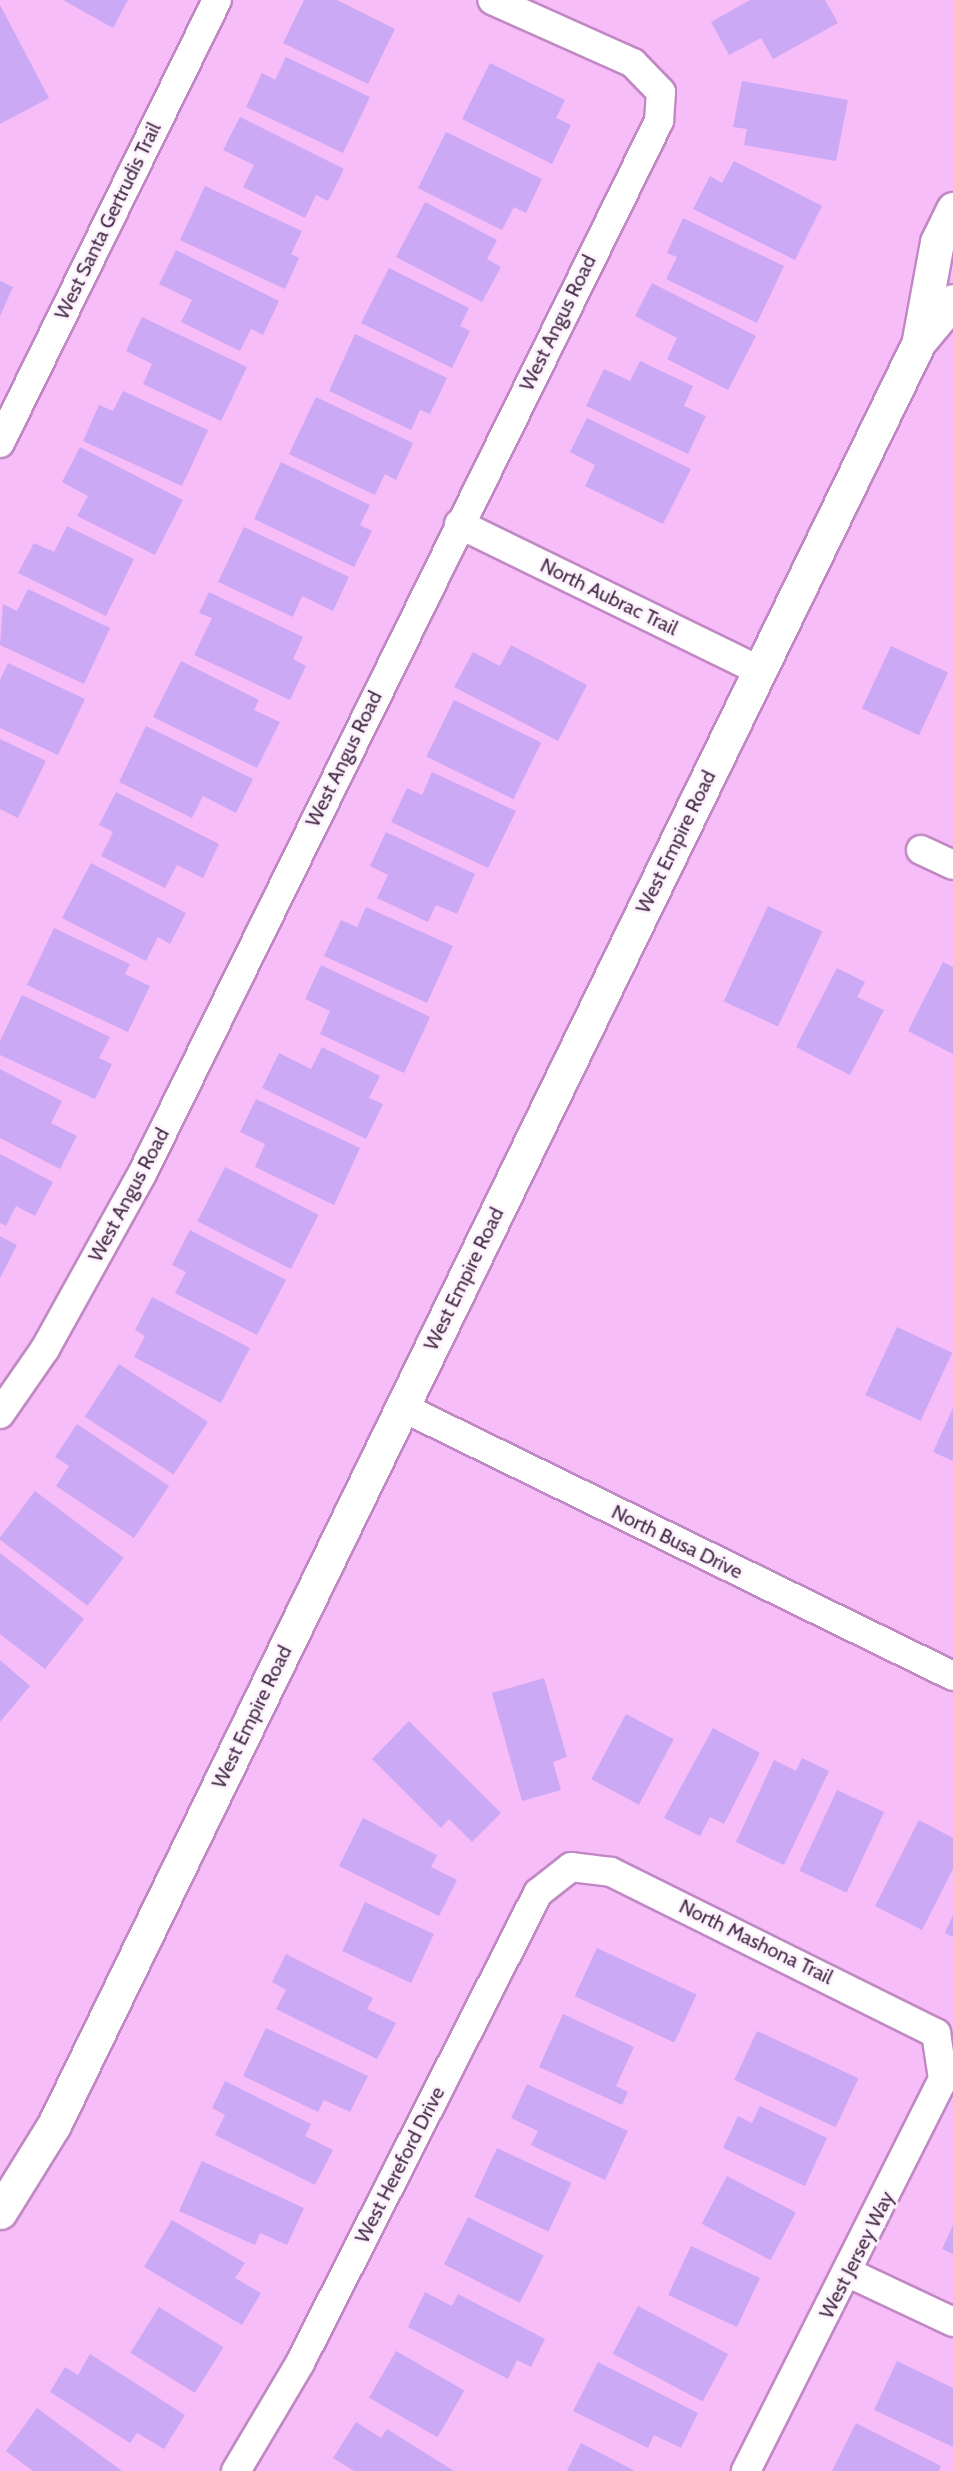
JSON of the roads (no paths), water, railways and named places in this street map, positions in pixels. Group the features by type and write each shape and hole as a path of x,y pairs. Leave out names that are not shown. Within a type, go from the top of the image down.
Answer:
{"street":[{"name":"West Santa Gertrudis Trail","path":"0,443 217,0"},
{"name":"West Angus Road","path":"0,1414 45,1349 142,1174 658,121 661,92 633,63 492,0"},
{"name":"West Empire Road","path":"919,342 937,242 953,209"},
{"name":"West Empire Road","path":"0,2211 54,2125 919,342 953,301"},
{"name":"North Aubrac Trail","path":"459,524 759,670"},
{"path":"921,850 953,865"},
{"name":"North Busa Drive","path":"402,1407 953,1676"},
{"name":"North Mashona Trail","path":"572,1867 611,1872 936,2033"},
{"name":"West Hereford Drive","path":"236,2471 300,2363 538,1893 572,1867"},
{"name":"West Jersey Way","path":"746,2471 849,2273 943,2079 936,2033"},
{"path":"849,2273 953,2322"}]}
